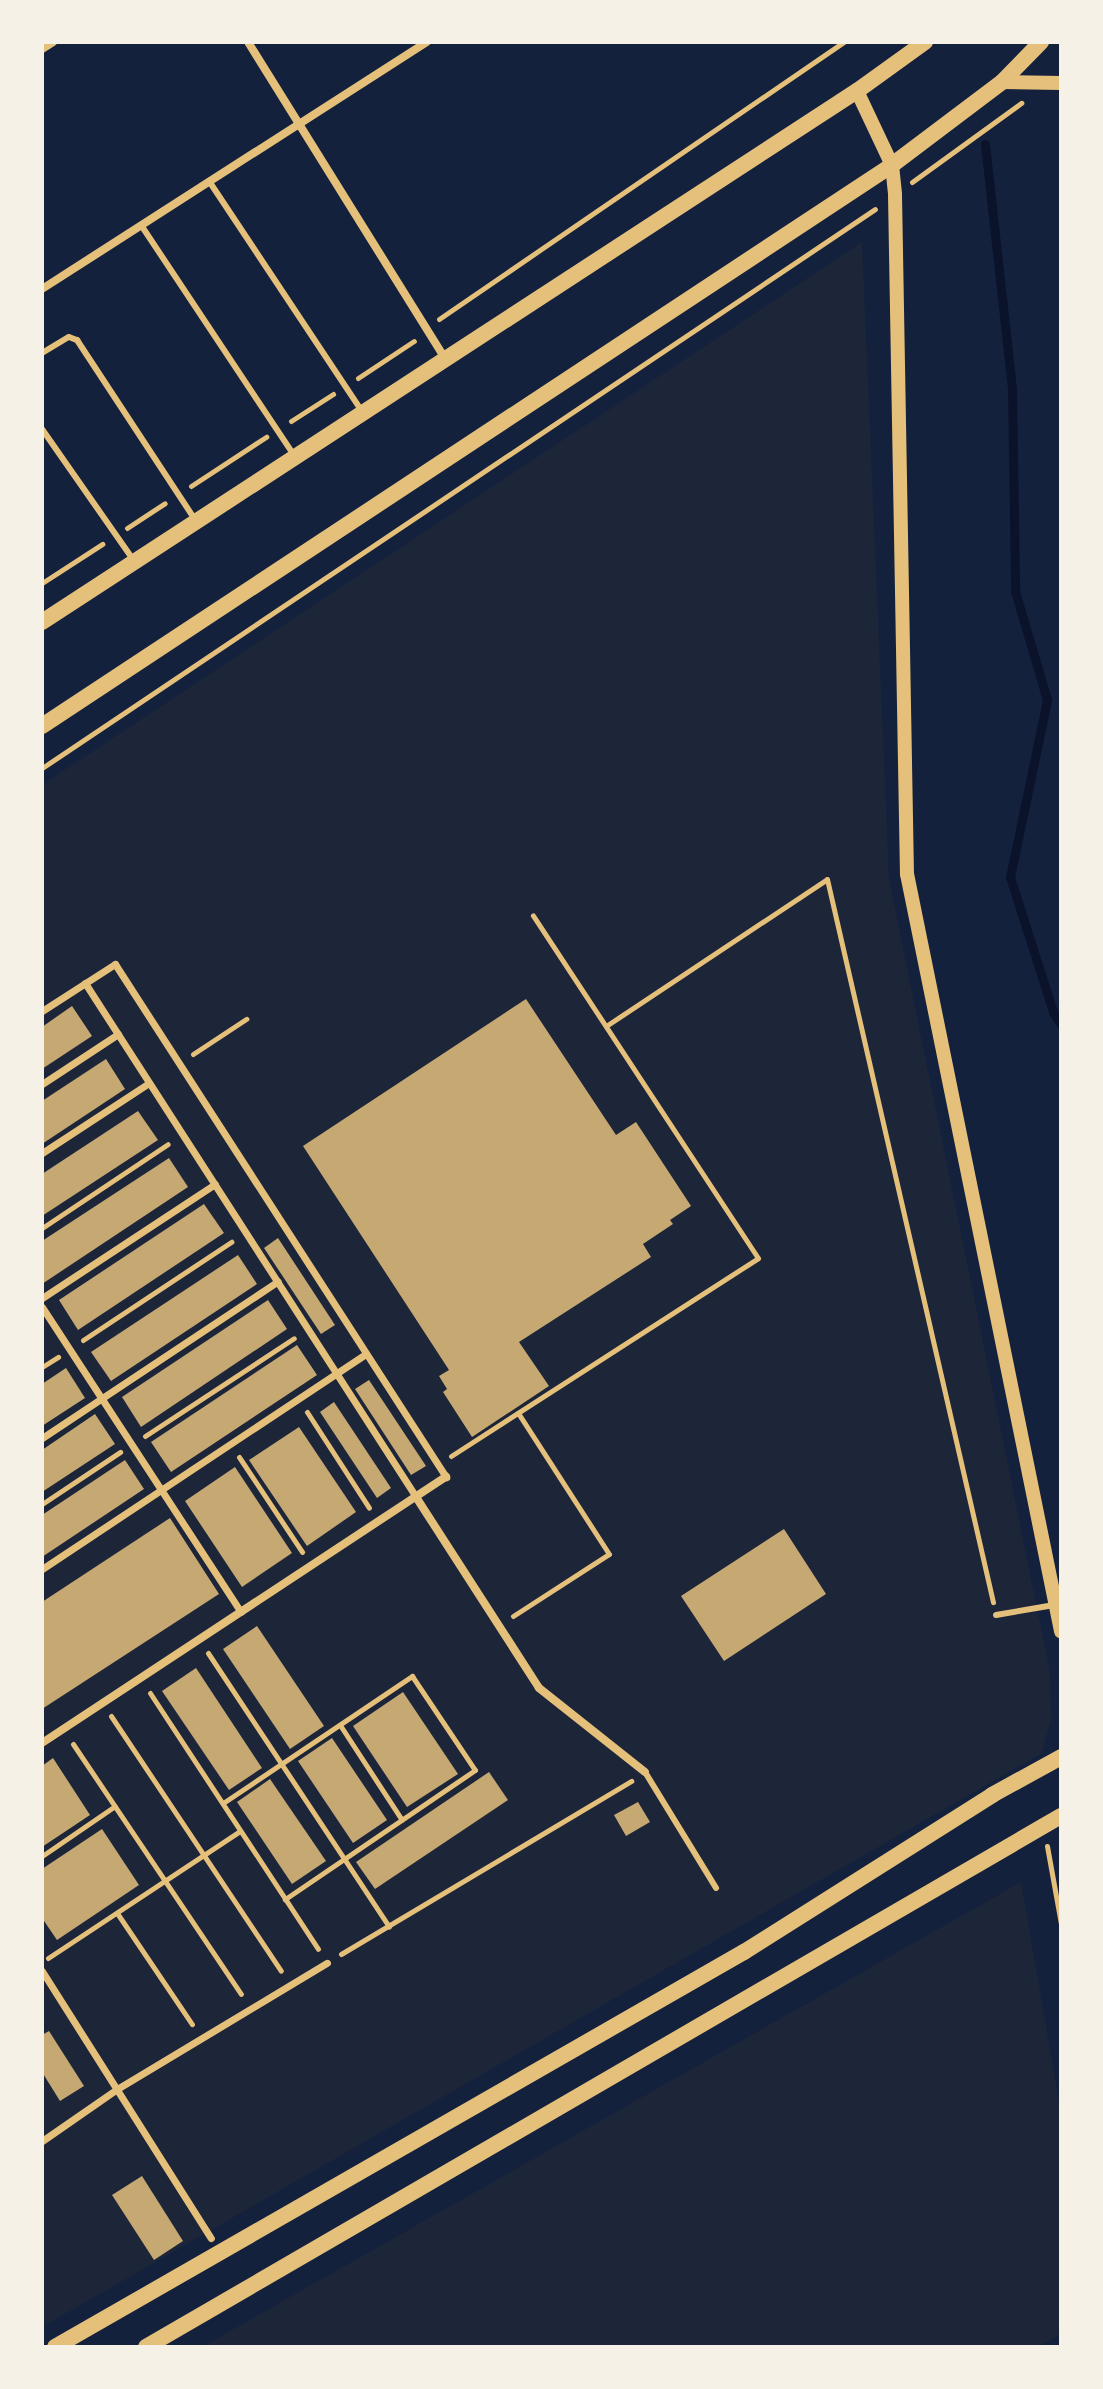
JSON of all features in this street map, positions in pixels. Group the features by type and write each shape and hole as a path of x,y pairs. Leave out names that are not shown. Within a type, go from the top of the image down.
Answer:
{"main road":[{"path":"42,622 857,91 925,42"},
{"path":"42,726 892,165 1002,82 1041,42"},
{"path":"55,2347 744,1952 992,1795 1061,1757"},
{"path":"146,2347 258,2286 1061,1816"}],"street":[{"path":"42,49 53,42"},
{"path":"248,42 445,359"},
{"path":"42,289 427,42"},
{"path":"1002,82 1061,83"},
{"path":"857,91 892,165 895,195 907,874 1060,1607 1061,1631"},
{"path":"42,1011 115,964 446,1477 42,1743"},
{"path":"85,983 539,1688 645,1772"},
{"path":"42,1084 118,1034"},
{"path":"42,1153 149,1083"},
{"path":"42,1298 215,1184"},
{"path":"42,1438 278,1281"},
{"path":"42,1307 241,1612"},
{"path":"42,1569 366,1354"},
{"path":"42,2141 117,2089 327,1963"},
{"path":"42,1971 211,2238"}],"lane":[{"path":"209,181 363,413"},
{"path":"141,225 295,457"},
{"path":"42,353 69,337 77,340 196,521"},
{"path":"42,429 135,561"},
{"path":"996,1615 1060,1607"},
{"path":"645,1772 716,1888"}],"path":[{"path":"42,583 345,386 427,330 462,301 844,42"},
{"path":"42,768 895,195 1043,83"},
{"path":"606,1026 827,879 996,1615"},
{"path":"438,1464 758,1258 533,915"},
{"path":"179,1063 246,1019"},
{"path":"42,1228 183,1134"},
{"path":"42,1367 246,1232"},
{"path":"42,1504 308,1328"},
{"path":"298,1399 378,1522"},
{"path":"499,1625 609,1554 518,1413"},
{"path":"230,1444 311,1566"},
{"path":"199,1640 389,1926"},
{"path":"223,1803 412,1676 475,1770 285,1899"},
{"path":"141,1678 327,1963 645,1772"},
{"path":"103,1704 290,1985"},
{"path":"340,1725 402,1820"},
{"path":"63,1729 251,2008"},
{"path":"42,1856 115,1806"},
{"path":"1043,1825 1061,1924"},
{"path":"42,1962 240,1831"},
{"path":"117,1913 201,2038"}],"shaded area":[{"path":"862,242 889,879 1050,1672 1051,1719 1042,1753 42,2327 42,785"},
{"path":"1021,1882 1061,2113 1061,2334 1038,2347 202,2347"}],"building":[{"path":"526,999 616,1135 636,1122 691,1206 670,1220 673,1224 643,1244 651,1257 519,1342 549,1386 472,1437 443,1392 447,1389 439,1376 449,1370 303,1146"},
{"path":"72,1006 92,1036 42,1069 42,1027"},
{"path":"106,1059 125,1089 42,1144 42,1101"},
{"path":"138,1111 158,1140 42,1216 42,1174"},
{"path":"169,1158 188,1187 42,1284 42,1241"},
{"path":"204,1204 224,1233 78,1330 59,1300"},
{"path":"278,1238 335,1325 321,1334 264,1248"},
{"path":"238,1255 257,1284 111,1381 91,1352"},
{"path":"268,1300 287,1329 141,1427 122,1397"},
{"path":"297,1345 317,1375 171,1472 151,1442"},
{"path":"66,1368 85,1398 42,1426 42,1384"},
{"path":"369,1380 426,1466 411,1475 355,1389"},
{"path":"334,1402 391,1488 377,1498 320,1412"},
{"path":"95,1414 115,1444 42,1492 42,1450"},
{"path":"299,1427 356,1512 307,1546 249,1460"},
{"path":"125,1460 144,1489 42,1557 42,1515"},
{"path":"235,1467 292,1553 242,1587 185,1501"},
{"path":"170,1518 219,1594 42,1709 42,1602"},
{"path":"784,1529 826,1594 724,1661 681,1596"},
{"path":"257,1626 324,1726 290,1749 223,1649"},
{"path":"196,1668 262,1768 229,1790 162,1691"},
{"path":"403,1692 458,1774 407,1807 353,1726"},
{"path":"332,1738 387,1820 353,1843 298,1761"},
{"path":"53,1758 90,1815 42,1847 42,1766"},
{"path":"489,1772 508,1800 375,1889 356,1862"},
{"path":"270,1779 326,1861 292,1884 237,1802"},
{"path":"638,1802 650,1822 626,1836 614,1815"},
{"path":"102,1829 139,1885 57,1940 42,1918 42,1869"},
{"path":"49,2031 84,2086 60,2101 42,2072 42,2035"},
{"path":"142,2176 183,2241 154,2260 112,2195"}],"waterway":[{"path":"985,144 1012,390 1015,591 1047,700 1010,877 1053,1012 1061,1025"}]}
